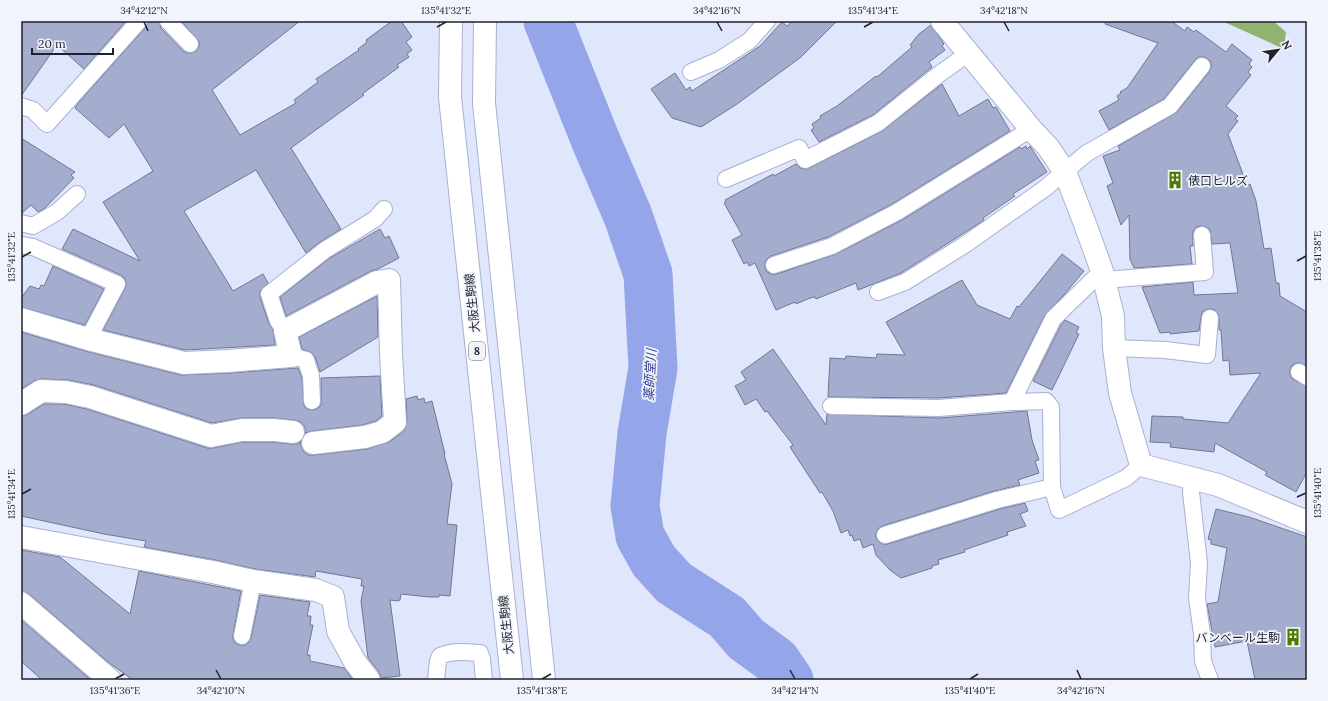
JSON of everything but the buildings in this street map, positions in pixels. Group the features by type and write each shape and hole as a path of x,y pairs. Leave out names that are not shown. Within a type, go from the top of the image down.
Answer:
{"street":[{"name":"大阪生駒線","path":"451,21 450,98 512,680"},
{"path":"485,21 484,103 544,680"},
{"path":"942,21 1031,129 1048,147 1065,172 1103,276 1113,316 1114,348 1120,393 1141,465 1218,485 1307,522"},
{"path":"21,319 88,340 184,363 291,356 285,331 377,282 389,280 395,422 382,432 365,437 313,443"},
{"path":"21,404 41,391 66,392 90,397 211,436 242,430 274,430 293,432"},
{"path":"21,537 205,570 253,581 316,590 333,597 338,631 355,662 369,680"},
{"path":"21,603 110,680"}],"lane":[{"path":"21,106 33,110 47,124 139,21"},
{"path":"168,21 190,44"},
{"path":"691,72 719,60 749,40 767,21"},
{"path":"726,179 799,148 804,160 878,123 938,75 969,53"},
{"path":"878,292 905,282 966,244 1065,172 1087,153 1170,106 1202,66"},
{"path":"774,265 832,246 852,236 897,212 1031,129"},
{"path":"21,223 33,226 57,212 77,194"},
{"path":"285,331 278,321 269,294 325,250 375,219 384,209"},
{"path":"1012,402 1053,319 1103,276 1205,272 1202,235"},
{"path":"21,245 33,247 117,284 88,340"},
{"path":"1114,348 1165,350 1207,355 1210,318"},
{"path":"291,356 306,360 311,376 312,401"},
{"path":"831,406 939,408 1012,402 1046,401 1051,407 1052,487 1059,510 1126,478 1141,465"},
{"path":"1192,478 1191,492 1199,563 1198,598 1203,661 1210,680"},
{"path":"885,535 997,500 1052,487"},
{"path":"242,636 253,581"},
{"path":"436,680 438,660 440,656 448,652 480,653 484,680"}],"green space":[{"path":"1222,21 1273,21 1286,32 1284,49"}],"waterway":[{"name":"薬師堂川","path":"548,21 595,139 628,216 648,274 653,368 642,433 635,506 640,536 654,561 674,583 727,617 746,639 776,661 789,680"}],"place":[{"name":"俵口ヒルズ","path":"1175,180"},
{"name":"バンベール生駒","path":"1293,637"}]}
